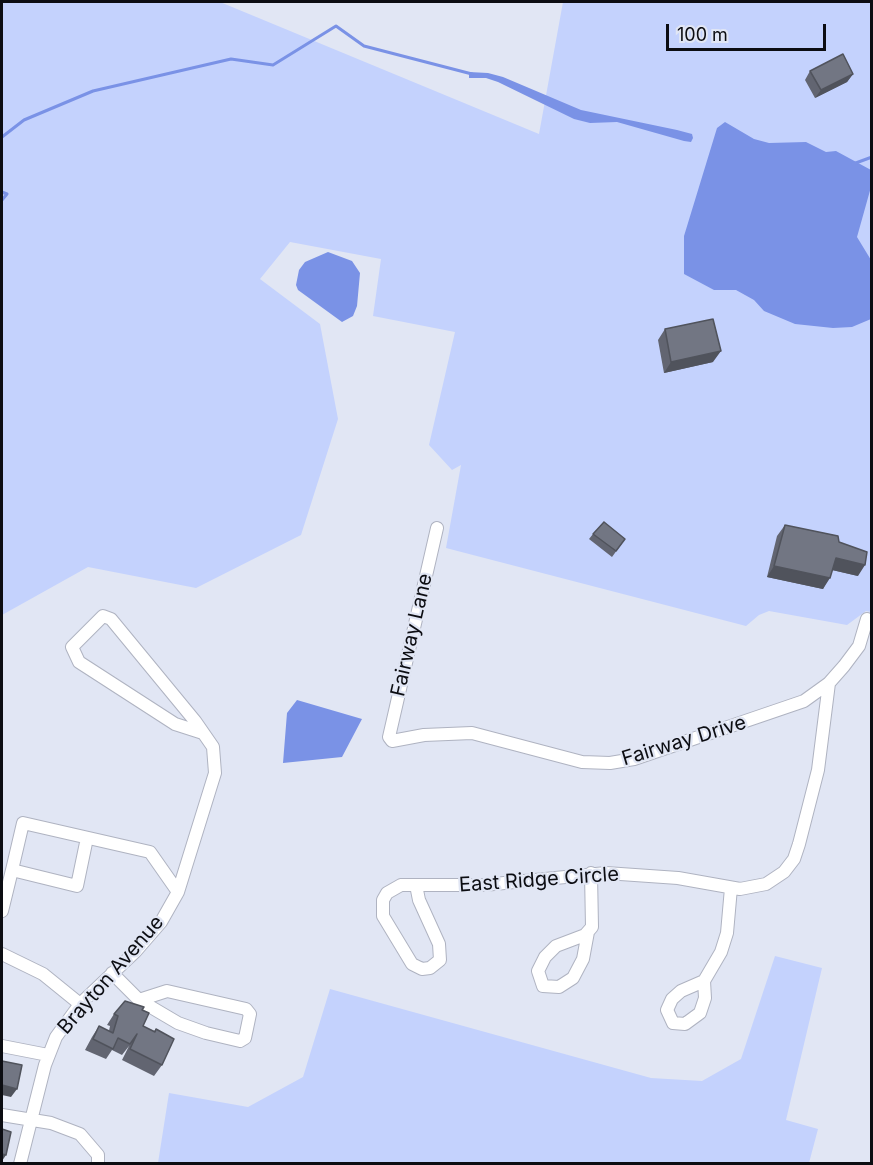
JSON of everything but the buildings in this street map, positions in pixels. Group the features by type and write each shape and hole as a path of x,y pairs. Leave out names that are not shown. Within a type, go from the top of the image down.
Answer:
{"street":[{"name":"Fairway Lane","path":"391,741 388,737 437,528"},
{"name":"Brayton Avenue","path":"20,1164 48,1055 62,1027 80,1004 151,935 178,892 215,773 213,747 203,733 160,675 107,616 103,616 72,647 79,662 88,669 175,724 203,733"},
{"path":"829,683 867,634 869,620"},
{"name":"Fairway Drive","path":"391,741 447,732 472,733 582,762 622,762 787,709 829,683"},
{"name":"East Ridge Circle","path":"416,885 419,900 441,950 440,960 430,969 422,969 412,964 383,916 383,900 395,886 416,885 484,885 591,873 655,875 731,888 750,888 766,884 784,872 794,859 818,770 829,683"},
{"path":"2,911 23,823 150,852 178,892"},
{"path":"12,870 77,886 87,838"},
{"path":"588,932 556,946 545,957 538,971 543,986 559,987 573,978 584,959 592,920 591,873"},
{"path":"704,981 718,960 727,933 731,888"},
{"path":"2,954 43,974 80,1004"},
{"path":"112,974 139,1000 178,1023 240,1041 245,1038 250,1014 246,1009 167,991 139,1000"},
{"path":"2,1046 48,1055"},
{"path":"2,1115 51,1123 80,1134 98,1155 98,1164"}],"shaded area":[{"path":"2,2 220,2 539,134 563,2 871,2 871,612 866,611 847,625 769,611 759,615 746,626 446,548 461,465 452,470 429,445 455,332 373,316 381,259 290,242 260,279 320,324 338,419 301,535 196,588 88,567 2,615"},
{"path":"775,956 822,968 786,1120 818,1129 809,1163 158,1163 169,1093 248,1107 303,1077 330,989 651,1078 702,1081 741,1059"}],"water":[{"path":"469,72 503,77 581,110 677,130 692,134 693,138 691,142 684,141 617,122 590,123 574,119 498,82 486,78 469,78"},
{"path":"725,122 754,139 769,143 806,142 826,152 836,151 871,170 871,187 857,237 871,260 871,319 852,327 833,328 795,324 764,311 754,300 736,290 714,290 684,274 684,236 717,128"},
{"path":"328,252 352,261 360,273 357,306 353,316 342,322 298,290 296,285 299,270 305,262"},
{"path":"297,700 362,719 342,757 283,763 287,713"}],"waterway":[{"path":"2,137 24,120 93,91 231,59 273,65 336,26 364,46 472,74"},
{"path":"853,164 872,157"},
{"path":"2,192 7,194 2,200"}]}
